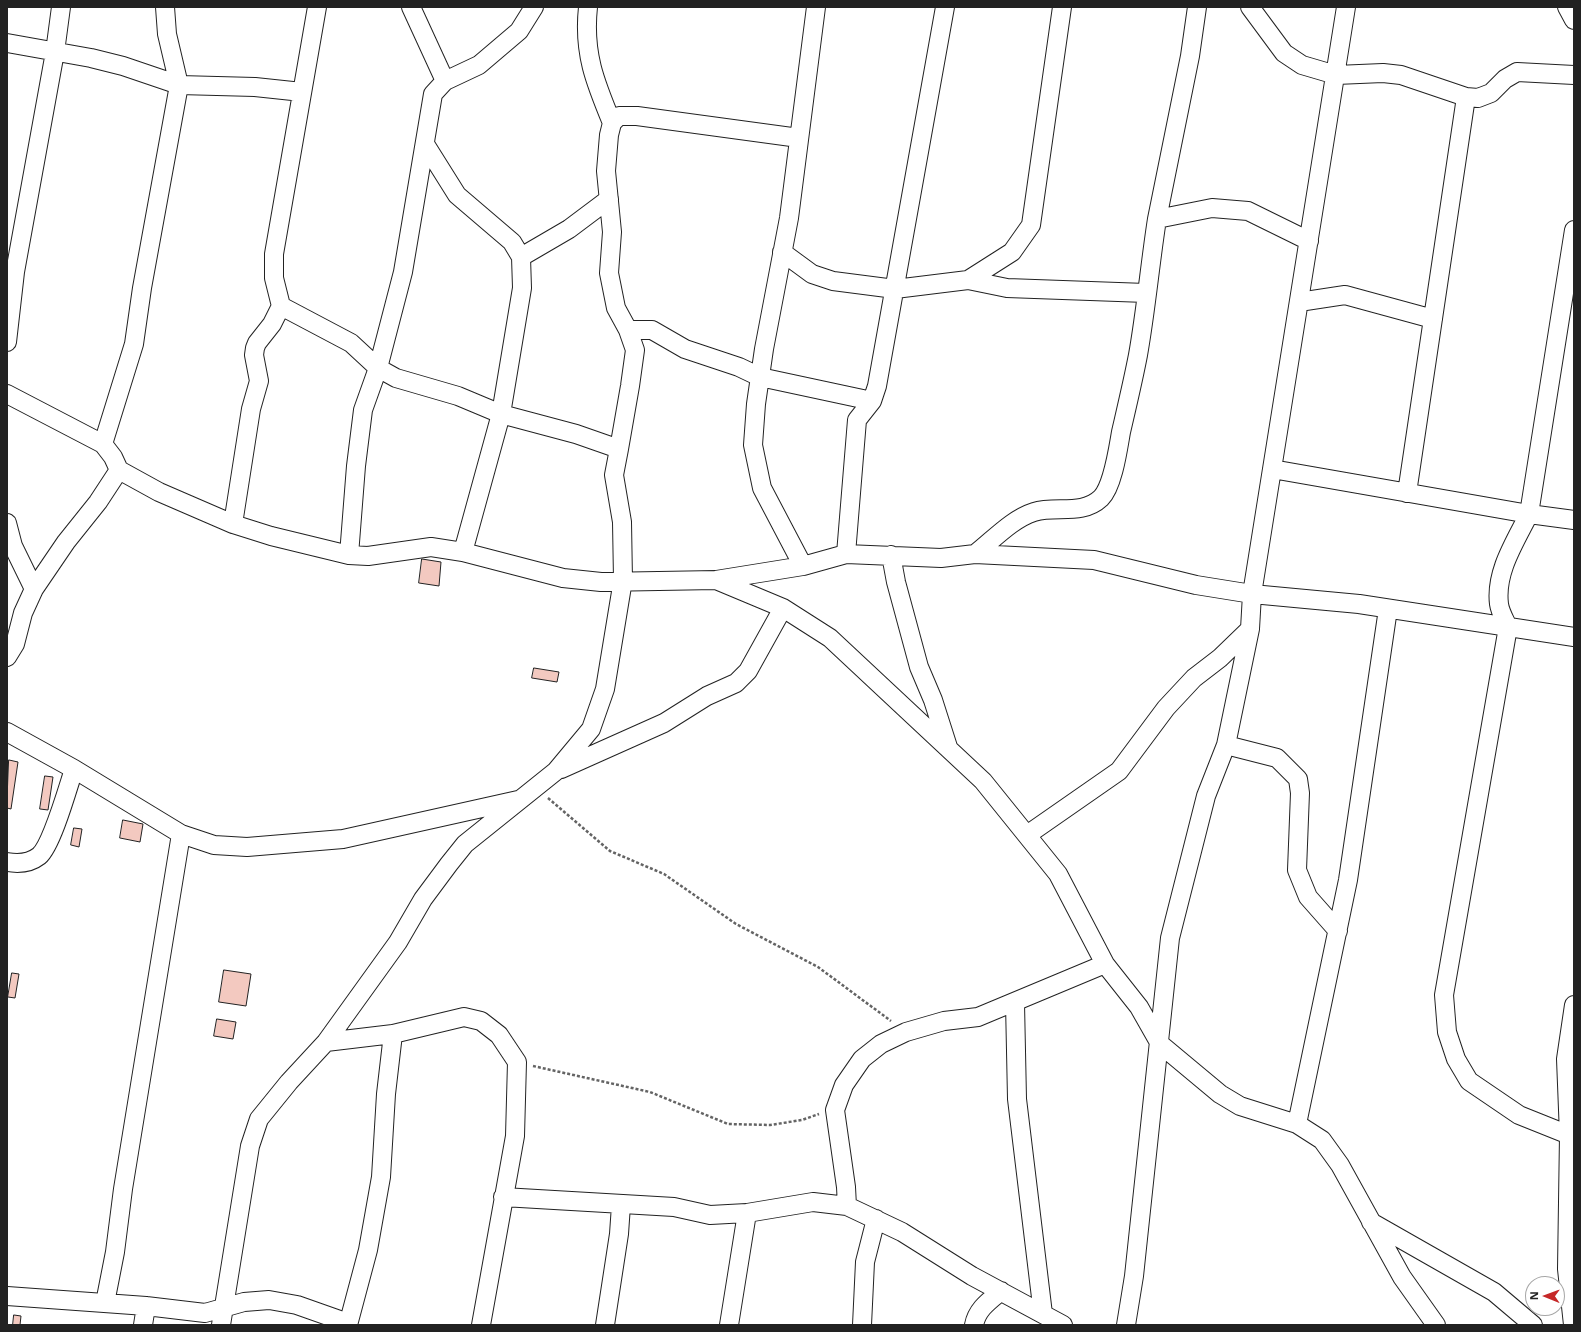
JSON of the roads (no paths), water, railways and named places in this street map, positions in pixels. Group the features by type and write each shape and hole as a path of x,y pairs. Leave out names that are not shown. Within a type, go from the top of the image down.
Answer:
{"street":[{"path":"7,342 24,223 56,52 61,7"},
{"path":"103,444 134,344 142,288 179,85 167,34 165,7"},
{"path":"233,524 250,409 259,381 254,355 257,343 272,324 281,306 274,278 274,254 317,7"},
{"path":"411,7 445,81"},
{"path":"349,555 356,466 364,410 378,368 403,272 433,94 445,81 479,65 519,31 534,7"},
{"path":"588,7 586,30 594,78 612,123"},
{"path":"803,566 762,488 753,445 760,377 789,218 816,7"},
{"path":"846,554 858,420 872,401 877,386 944,7"},
{"path":"968,280 1012,252 1031,225 1062,7"},
{"path":"975,554 1015,522 1034,512 1056,508 1075,509 1088,507 1101,498 1109,483 1138,355 1157,219 1190,56 1197,7"},
{"path":"1250,7 1284,53 1302,65 1336,75 1384,73 1401,74 1466,97 1478,98 1491,93 1505,79 1517,72 1574,75"},
{"path":"1126,1325 1134,1276 1160,1044 1170,938 1206,796 1226,745 1250,629 1252,594 1346,7"},
{"path":"1567,7 1574,20"},
{"path":"7,43 91,58 123,66 179,85 255,87 302,92"},
{"path":"1407,493 1466,97"},
{"path":"222,1317 250,1146 259,1119 288,1082 326,1042 398,942 423,898 465,844 537,788 556,771 591,729 605,689 623,580 622,522 614,475 630,386 634,350 628,330 616,308 609,273 612,232 606,171 609,135 612,123 619,116 637,116 799,138"},
{"path":"425,144 457,195 512,242 521,258 522,288 501,414 463,552"},
{"path":"521,258 569,229 609,199"},
{"path":"1157,219 1212,208 1248,210 1309,241"},
{"path":"1572,1136 1519,1115 1470,1080 1456,1059 1447,1032 1444,995 1508,627 1499,605 1499,584 1510,550 1529,514 1574,230"},
{"path":"782,252 800,267 833,281 895,289 968,280 1007,288 1146,293"},
{"path":"1299,302 1346,295 1433,319"},
{"path":"281,306 351,343 378,368 396,378 458,396 501,414 576,434 619,448"},
{"path":"628,330 652,330 685,349 739,367 760,377 872,401"},
{"path":"7,394 103,444 113,457 119,470 159,492 233,524 272,536 349,555 368,556 431,547 463,552 563,578 601,582 623,580 716,580 803,566 846,554 941,558 975,554 1094,560 1196,585 1252,594 1359,604 1574,637"},
{"path":"1272,469 1529,514 1574,520"},
{"path":"7,657 15,644 22,613 34,589 66,542 98,502 119,470"},
{"path":"7,523 13,546 34,589"},
{"path":"891,555 896,582 919,667 933,700 949,750"},
{"path":"716,580 783,608 830,638 983,781 1058,874 1105,964 1139,1008 1160,1044 1220,1094 1233,1102 1240,1106 1297,1124 1322,1140 1340,1165 1370,1222 1402,1277 1436,1325"},
{"path":"556,771 664,723 707,696 736,683 748,671 783,608"},
{"path":"1297,1124 1349,872 1388,609"},
{"path":"1027,835 1119,771 1166,708 1194,678 1220,658 1250,629"},
{"path":"7,732 74,769 181,834 214,845 246,847 343,839 521,800"},
{"path":"1226,745 1277,758 1298,779 1300,793 1297,870 1308,897 1338,931"},
{"path":"7,862 28,862 40,855 47,844 74,769"},
{"path":"105,1303 115,1252 123,1189 181,834"},
{"path":"847,1206 846,1187 835,1110 844,1085 862,1060 881,1044 906,1032 944,1021 978,1017 1015,1003 1105,964"},
{"path":"1015,1003 1017,1099 1043,1314"},
{"path":"1573,1325 1571,1270 1572,1136 1566,1059 1574,1005"},
{"path":"326,1042 394,1034 464,1017 481,1021 499,1036 517,1062 515,1136 481,1325"},
{"path":"7,1296 146,1306 205,1313 222,1317 244,1302 269,1300 297,1306 348,1324 368,1250 381,1177 386,1094 394,1034"},
{"path":"503,1197 674,1207 710,1215 747,1213 813,1202 847,1206 902,1232 972,1276 1064,1325"},
{"path":"605,1325 619,1234 621,1205"},
{"path":"729,1325 747,1213"},
{"path":"862,1325 865,1262 876,1219"},
{"path":"1370,1222 1494,1292 1533,1325"},
{"path":"974,1325 976,1316 985,1304 1001,1291"},
{"path":"143,1325 146,1306"}]}
